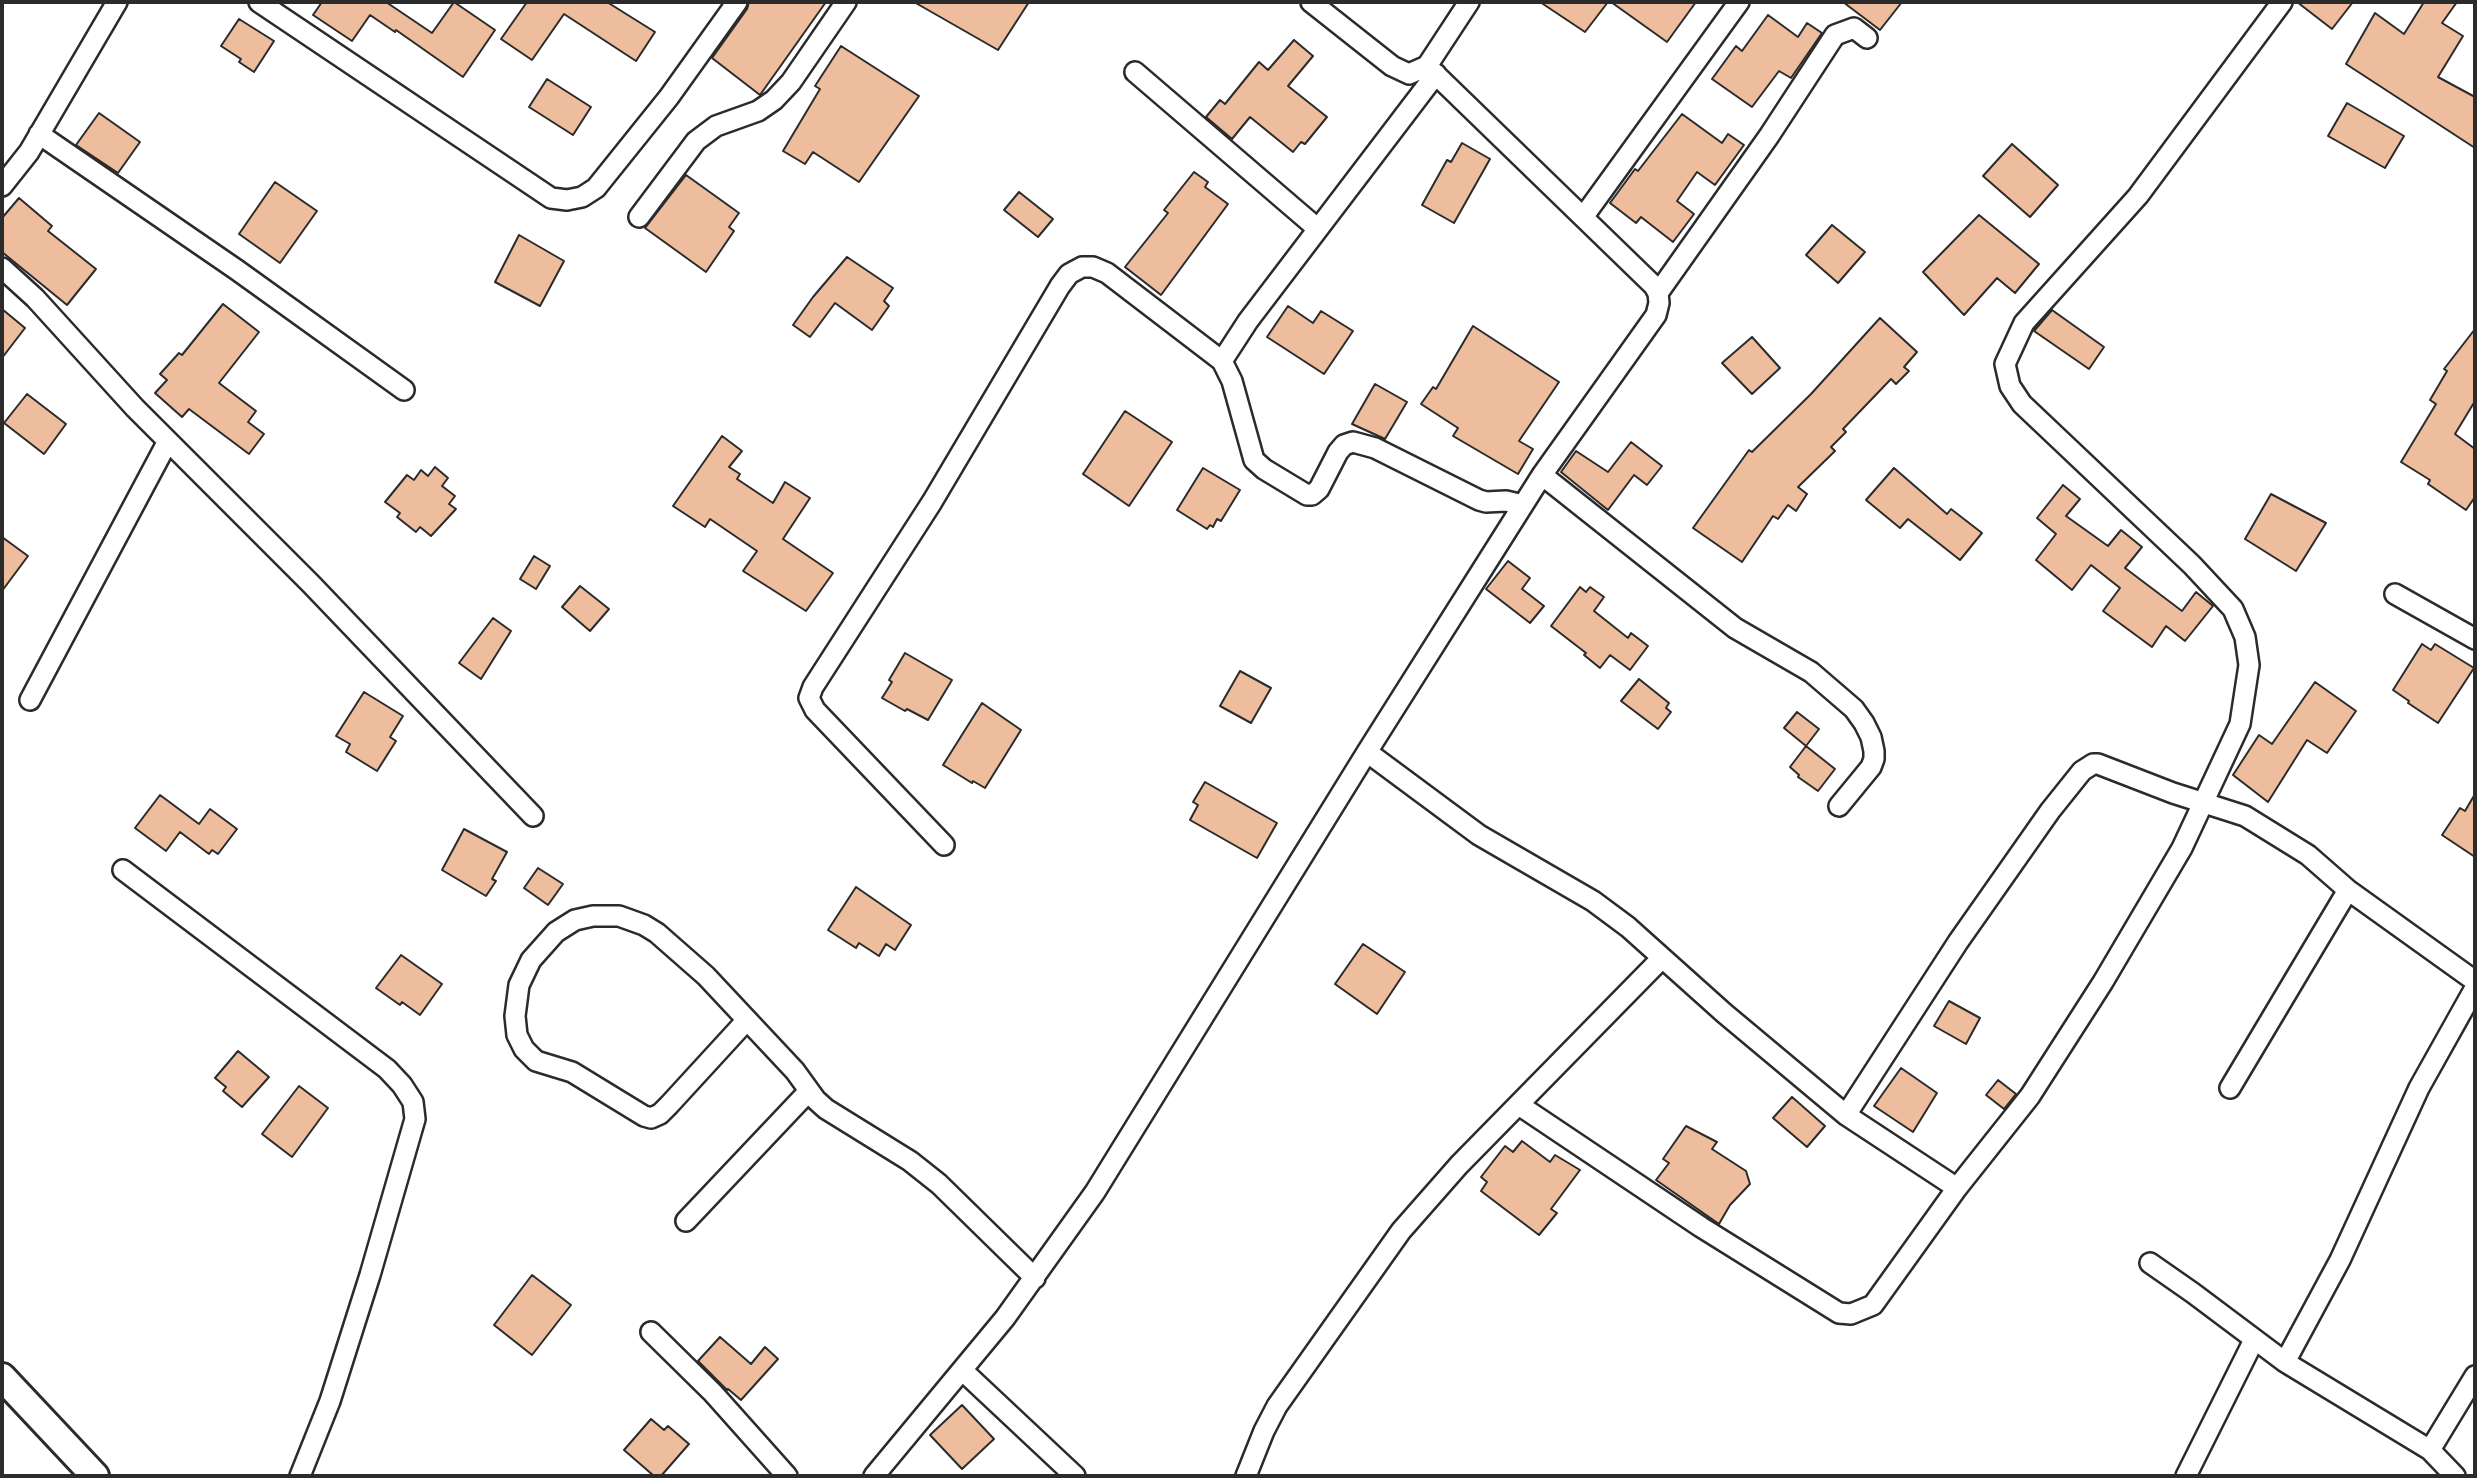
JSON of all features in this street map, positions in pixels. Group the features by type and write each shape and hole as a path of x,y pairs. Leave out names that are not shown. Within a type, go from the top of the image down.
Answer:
{"street":[{"path":"2,186 29,152 117,2"},
{"path":"259,2 551,198 567,200 582,197 596,188 668,97 737,2"},
{"path":"639,217 696,141 716,126 758,111 774,100 791,82 846,2"},
{"path":"1311,2 1404,73 1432,70"},
{"path":"1222,362 1236,337 1318,229 1432,70 1469,2"},
{"path":"1584,216 1739,2"},
{"path":"1519,1105 1700,1227 1839,1313 1851,1314 1873,1305 2060,1051 2169,871 2241,724 2249,665 2245,637 2233,609 2192,565 2022,404 2010,386 2005,364 2024,323 2138,196 2283,2"},
{"path":"1658,293 1769,136 1835,35 1854,28 1867,38"},
{"path":"874,1476 1005,1318 1123,1148 1367,752 1542,475 1656,315 1658,293 1584,216 1432,70"},
{"path":"1135,72 1318,229"},
{"path":"39,134 404,390"},
{"path":"944,845 815,710 809,698 813,687 932,502 1069,274 1082,267 1093,267 1107,273 1222,362 1233,381 1254,460 1307,495 1312,495 1318,489 1344,445 1353,442 1375,448 1479,500 1523,505"},
{"path":"2,268 43,307 167,441 311,584 533,817"},
{"path":"30,700 167,441"},
{"path":"1542,475 1735,628 1811,672 1854,709 1871,737 1874,759 1871,767 1839,806"},
{"path":"2395,594 2475,639"},
{"path":"1367,752 1479,835 1594,901 1629,927 1846,1115 1957,1188"},
{"path":"1846,1115 1958,942 2049,811 2088,766 2098,764 2173,793 2245,816 2308,855 2348,890 2475,981"},
{"path":"123,870 387,1069 402,1084 413,1102 415,1119 370,1275 330,1401 300,1476"},
{"path":"2230,1088 2348,890"},
{"path":"746,1021 670,1105 651,1118 572,1072 536,1061 524,1049 517,1035 515,1016 519,985 531,960 556,932 575,920 608,914 644,925 706,976 795,1071 826,1109 910,1161 939,1184 1035,1278"},
{"path":"1246,1476 1277,1406 1368,1276 1429,1198 1662,958"},
{"path":"2285,1362 2340,1259 2418,1088 2475,988"},
{"path":"686,1221 809,1091"},
{"path":"2150,1263 2285,1362 2430,1450 2455,1476"},
{"path":"651,1332 713,1393 787,1476"},
{"path":"2186,1476 2254,1340"},
{"path":"962,1370 1075,1476"},
{"path":"2430,1450 2475,1376"},
{"path":"2,1377 95,1476"}],"building":[{"path":"322,2 386,2 432,33 454,2 495,30 463,77 370,15 352,41 313,15"},
{"path":"527,2 607,2 655,32 636,61 564,14 532,60 501,39"},
{"path":"749,2 826,2 760,95 712,58 747,9"},
{"path":"914,2 1029,2 998,50"},
{"path":"1540,2 1608,2 1585,32"},
{"path":"1611,2 1696,2 1667,42"},
{"path":"1843,2 1902,2 1880,30"},
{"path":"2297,2 2353,2 2332,29"},
{"path":"2424,2 2457,2 2442,23 2463,36 2438,77 2475,97 2475,148 2346,64 2375,13 2404,34"},
{"path":"1768,15 1798,37 1807,23 1822,33 1791,78 1779,71 1752,107 1712,79 1736,46 1742,51"},
{"path":"239,19 274,41 254,72 239,62 241,59 221,46"},
{"path":"1294,40 1313,56 1288,86 1327,117 1305,144 1301,142 1293,152 1250,117 1232,139 1206,117 1220,100 1225,104 1259,62 1268,70"},
{"path":"841,46 919,96 859,182 813,152 805,164 783,151 820,89 815,86"},
{"path":"547,79 591,107 573,135 529,107"},
{"path":"2347,103 2404,136 2385,168 2328,136"},
{"path":"99,113 140,142 118,173 76,145"},
{"path":"1682,114 1722,143 1728,134 1744,145 1715,185 1697,172 1677,201 1694,214 1673,242 1641,217 1636,223 1610,203"},
{"path":"1462,143 1490,159 1454,223 1422,205 1447,160 1451,162"},
{"path":"2012,144 2058,185 2030,217 1983,176"},
{"path":"1194,172 1208,182 1205,187 1228,204 1161,295 1125,267 1168,213 1164,210"},
{"path":"686,175 739,213 729,227 734,231 706,272 645,228"},
{"path":"275,182 317,211 280,263 239,234"},
{"path":"1019,192 1053,219 1038,237 1004,210"},
{"path":"19,198 52,226 48,231 96,269 67,305 2,252 2,218"},
{"path":"1979,215 2039,264 2015,293 1997,278 1964,315 1923,272"},
{"path":"1832,225 1865,252 1838,283 1806,255"},
{"path":"519,235 564,261 540,306 495,282"},
{"path":"847,257 893,288 884,301 889,306 872,330 835,303 810,337 793,325"},
{"path":"223,304 259,332 219,383 256,411 248,422 264,434 249,454 189,409 182,417 155,393 167,380 160,374 179,353 182,355"},
{"path":"1288,306 1313,323 1321,311 1353,331 1324,374 1267,337"},
{"path":"2,309 25,328 2,358"},
{"path":"2052,310 2104,347 2089,369 2034,331"},
{"path":"1880,318 1917,352 1904,367 1909,371 1896,384 1891,379 1843,429 1846,432 1831,447 1835,451 1798,487 1807,494 1796,511 1788,505 1778,519 1773,516 1742,562 1693,528 1749,450 1752,452 1811,394"},
{"path":"1473,326 1559,382 1519,441 1533,449 1518,474 1453,436 1458,428 1421,404 1433,387 1436,389"},
{"path":"2475,329 2475,401 2455,434 2475,449 2475,497 2466,510 2428,484 2430,480 2401,462 2436,404 2430,400 2447,371 2444,369"},
{"path":"1752,337 1780,368 1752,394 1722,363"},
{"path":"1375,384 1407,402 1385,439 1352,424"},
{"path":"27,394 66,424 44,454 4,423"},
{"path":"1125,411 1172,442 1129,506 1083,474"},
{"path":"722,436 742,451 729,467 740,474 737,479 773,503 785,482 810,498 783,539 833,573 806,611 743,571 757,551 710,519 705,527 673,506"},
{"path":"1631,442 1662,466 1647,485 1634,475 1608,510 1561,472 1576,451 1608,472"},
{"path":"435,467 448,478 442,486 455,496 449,504 456,509 431,536 420,527 416,532 397,517 400,513 385,502 407,475 414,480 421,470 428,476"},
{"path":"1203,468 1240,490 1221,521 1217,519 1213,527 1210,525 1207,529 1177,510"},
{"path":"1894,468 1947,514 1951,509 1982,533 1960,560 1908,519 1900,528 1866,500"},
{"path":"2063,485 2080,499 2066,516 2108,546 2121,530 2142,547 2125,568 2182,611 2196,592 2213,606 2185,641 2166,626 2152,647 2103,611 2120,588 2091,565 2072,590 2036,560 2056,534 2037,518"},
{"path":"2271,494 2326,523 2296,571 2245,539"},
{"path":"2,537 28,556 2,591"},
{"path":"534,556 550,566 536,589 520,579"},
{"path":"1508,561 1530,578 1522,589 1544,606 1530,623 1486,589"},
{"path":"580,586 609,609 590,631 562,607"},
{"path":"1580,587 1586,592 1590,587 1604,597 1594,611 1628,638 1631,633 1648,646 1630,670 1610,655 1600,668 1584,655 1586,653 1551,626"},
{"path":"493,618 511,631 481,679 459,663"},
{"path":"2422,644 2431,650 2435,644 2474,668 2438,723 2393,690"},
{"path":"905,653 952,680 928,720 882,698"},
{"path":"1240,671 1271,688 1251,723 1220,706"},
{"path":"1639,679 1669,703 1666,708 1671,712 1658,729 1621,701"},
{"path":"2315,682 2356,711 2327,753 2307,740 2268,802 2233,775 2259,735 2272,744"},
{"path":"364,692 403,716 390,737 396,741 377,771 346,752 350,744 336,736"},
{"path":"982,703 1021,730 985,788 943,765"},
{"path":"1797,712 1819,729 1806,746 1784,728"},
{"path":"1806,746 1835,769 1818,791 1798,777 1790,767"},
{"path":"1205,782 1277,823 1257,858 1190,820 1198,805 1193,802"},
{"path":"2475,794 2475,857 2442,835 2460,808 2465,811"},
{"path":"160,795 199,824 210,809 237,829 218,854 212,850 209,854 180,832 166,851 135,828"},
{"path":"464,829 507,852 492,879 496,881 486,896 442,870"},
{"path":"538,868 563,884 548,905 524,888"},
{"path":"856,887 911,925 895,950 886,944 879,956 859,943 856,948 828,930"},
{"path":"1363,944 1405,972 1377,1014 1335,984"},
{"path":"401,955 442,984 420,1015 376,988"},
{"path":"1949,1001 1980,1018 1966,1044 1934,1026"},
{"path":"238,1051 269,1077 242,1107 223,1091 226,1087 215,1078"},
{"path":"1901,1068 1937,1093 1913,1132 1874,1106"},
{"path":"1998,1080 2016,1094 2004,1109 1986,1095"},
{"path":"299,1086 328,1108 292,1157 262,1134"},
{"path":"1792,1097 1825,1126 1807,1147 1773,1118"},
{"path":"1686,1126 1717,1142 1712,1149 1746,1171 1750,1184 1730,1205 1719,1224 1656,1180 1669,1163 1663,1159"},
{"path":"1522,1141 1550,1162 1555,1155 1580,1170 1551,1209 1557,1213 1539,1235 1481,1191 1487,1182 1481,1177 1505,1146 1513,1152"},
{"path":"532,1275 571,1305 532,1355 494,1325"},
{"path":"720,1337 751,1364 765,1347 778,1359 741,1400 698,1361"},
{"path":"962,1405 994,1439 962,1469 930,1435"},
{"path":"651,1419 664,1430 668,1426 689,1444 661,1476 654,1476 624,1450"}]}
